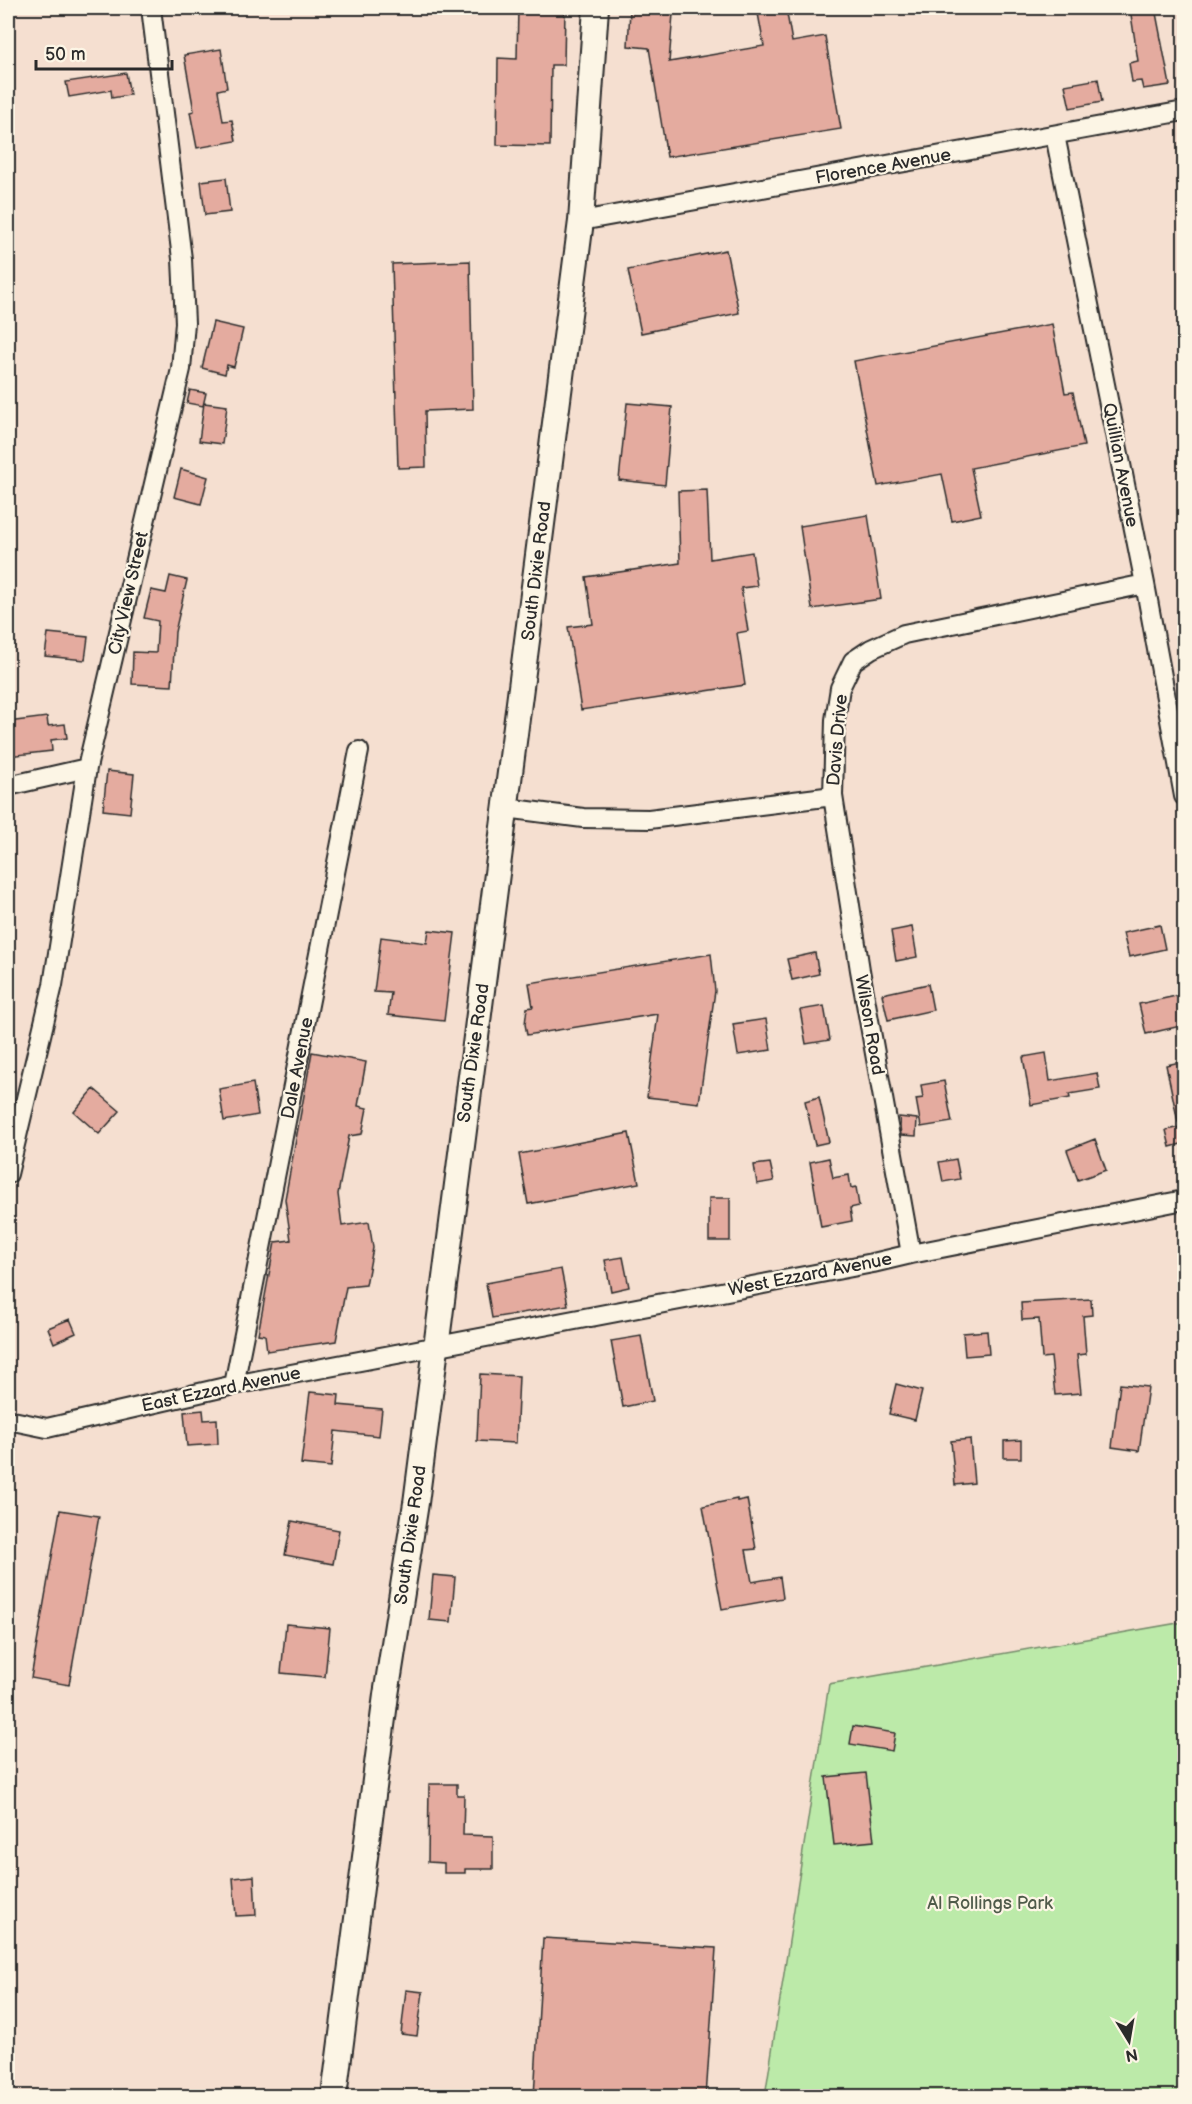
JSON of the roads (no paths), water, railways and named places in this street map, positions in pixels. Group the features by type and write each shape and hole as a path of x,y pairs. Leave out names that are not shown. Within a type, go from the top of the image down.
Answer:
{"main road":[{"name":"South Dixie Road","path":"334,2097 386,1695 416,1503 581,221 596,8"}],"street":[{"name":"City View Street","path":"8,1174 53,985 87,768 181,369 185,299 182,259 151,8"},
{"name":"Florence Avenue","path":"581,221 1185,111"},
{"name":"Quillian Avenue","path":"1055,135 1185,796"},
{"name":"Davis Drive","path":"506,808 583,818 649,819 832,796 835,720 840,688 853,662 871,649 904,634 1145,584"},
{"name":"Dale Avenue","path":"234,1384 359,751"},
{"path":"8,786 87,768"},
{"name":"Wilson Road","path":"832,796 860,970 911,1254"},
{"name":"West Ezzard Avenue","path":"435,1346 873,1263 1185,1200"},
{"name":"East Ezzard Avenue","path":"8,1420 47,1428 234,1384 435,1346"}],"park label":[{"name":"Al Rollings Park","path":"990,1903"}]}
